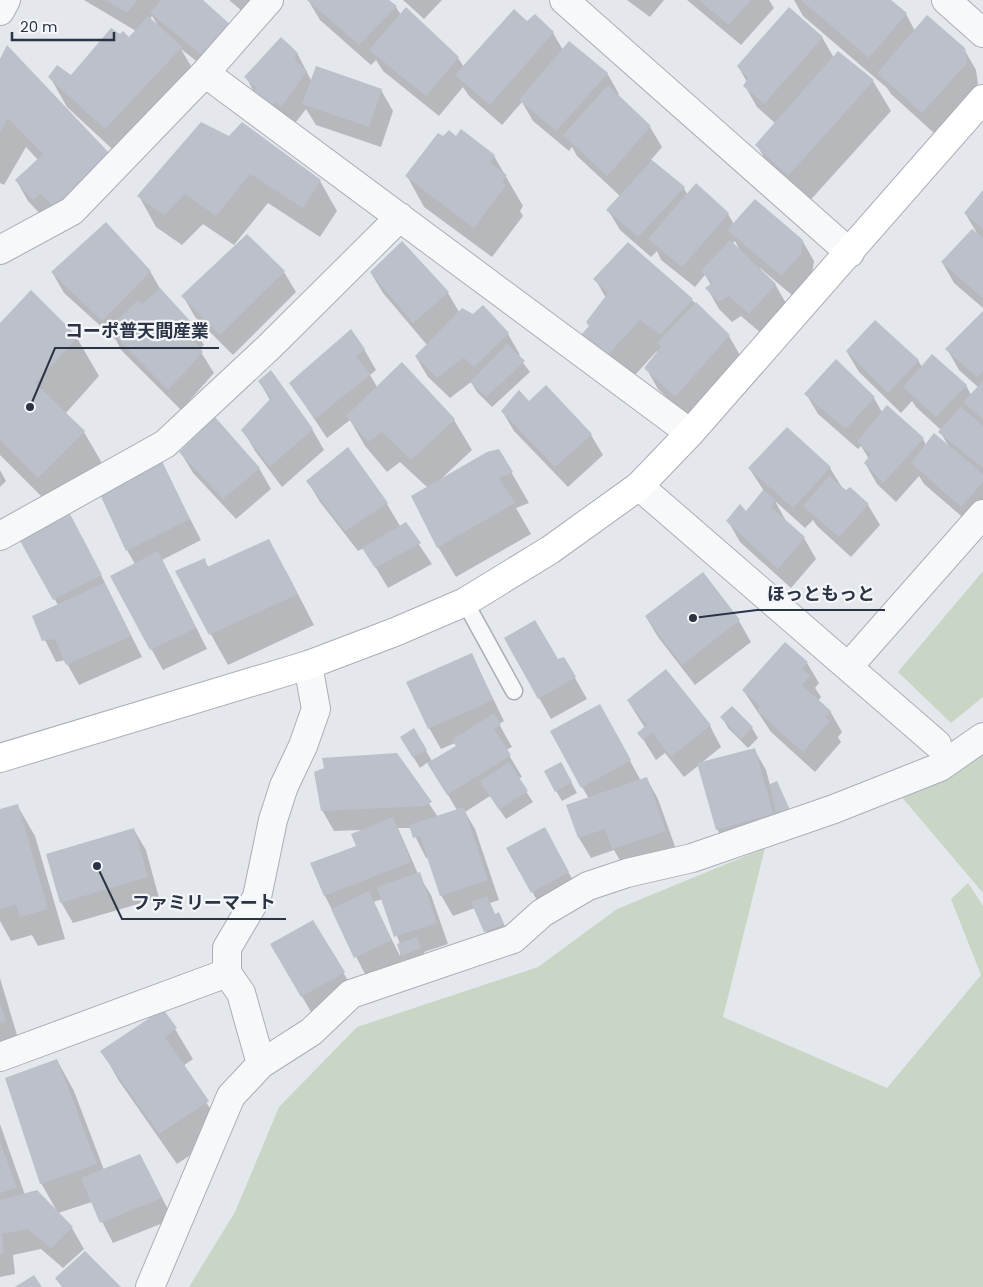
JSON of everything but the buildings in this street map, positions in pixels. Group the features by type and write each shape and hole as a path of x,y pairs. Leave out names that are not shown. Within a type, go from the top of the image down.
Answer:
{"street":[{"path":"0,11 6,0"},
{"path":"0,250 72,212 205,73 270,0"},
{"path":"564,0 850,253"},
{"path":"946,0 983,32"},
{"path":"205,73 690,433"},
{"path":"0,758 308,665 395,632 465,602 550,550 639,486 690,433 850,253 983,99"},
{"path":"0,536 165,444 270,347 400,217"},
{"path":"639,486 937,744"},
{"path":"848,667 983,514"},
{"path":"261,1064 241,993 227,973 227,948 257,897 273,820 284,786 303,746 316,709 308,665"},
{"path":"150,1287 231,1096 261,1064 311,1032 351,994 513,939 542,913 588,886 692,858 834,809 940,767 983,737"},
{"path":"0,1057 227,973"}],"lane":[{"path":"465,602 514,691"}],"green space":[{"path":"983,571 983,697 951,723 898,672"},
{"path":"983,751 983,893 900,795"},
{"path":"765,848 723,1017 887,1088 981,975 951,899 968,883 983,906 983,1287 189,1287 235,1212 279,1107 357,1027 538,967 617,909"}],"place":[{"name":"コーポ普天間産業","path":"30,407"},
{"name":"ほっともっと","path":"693,618"},
{"name":"ファミリーマート","path":"97,866"}]}
